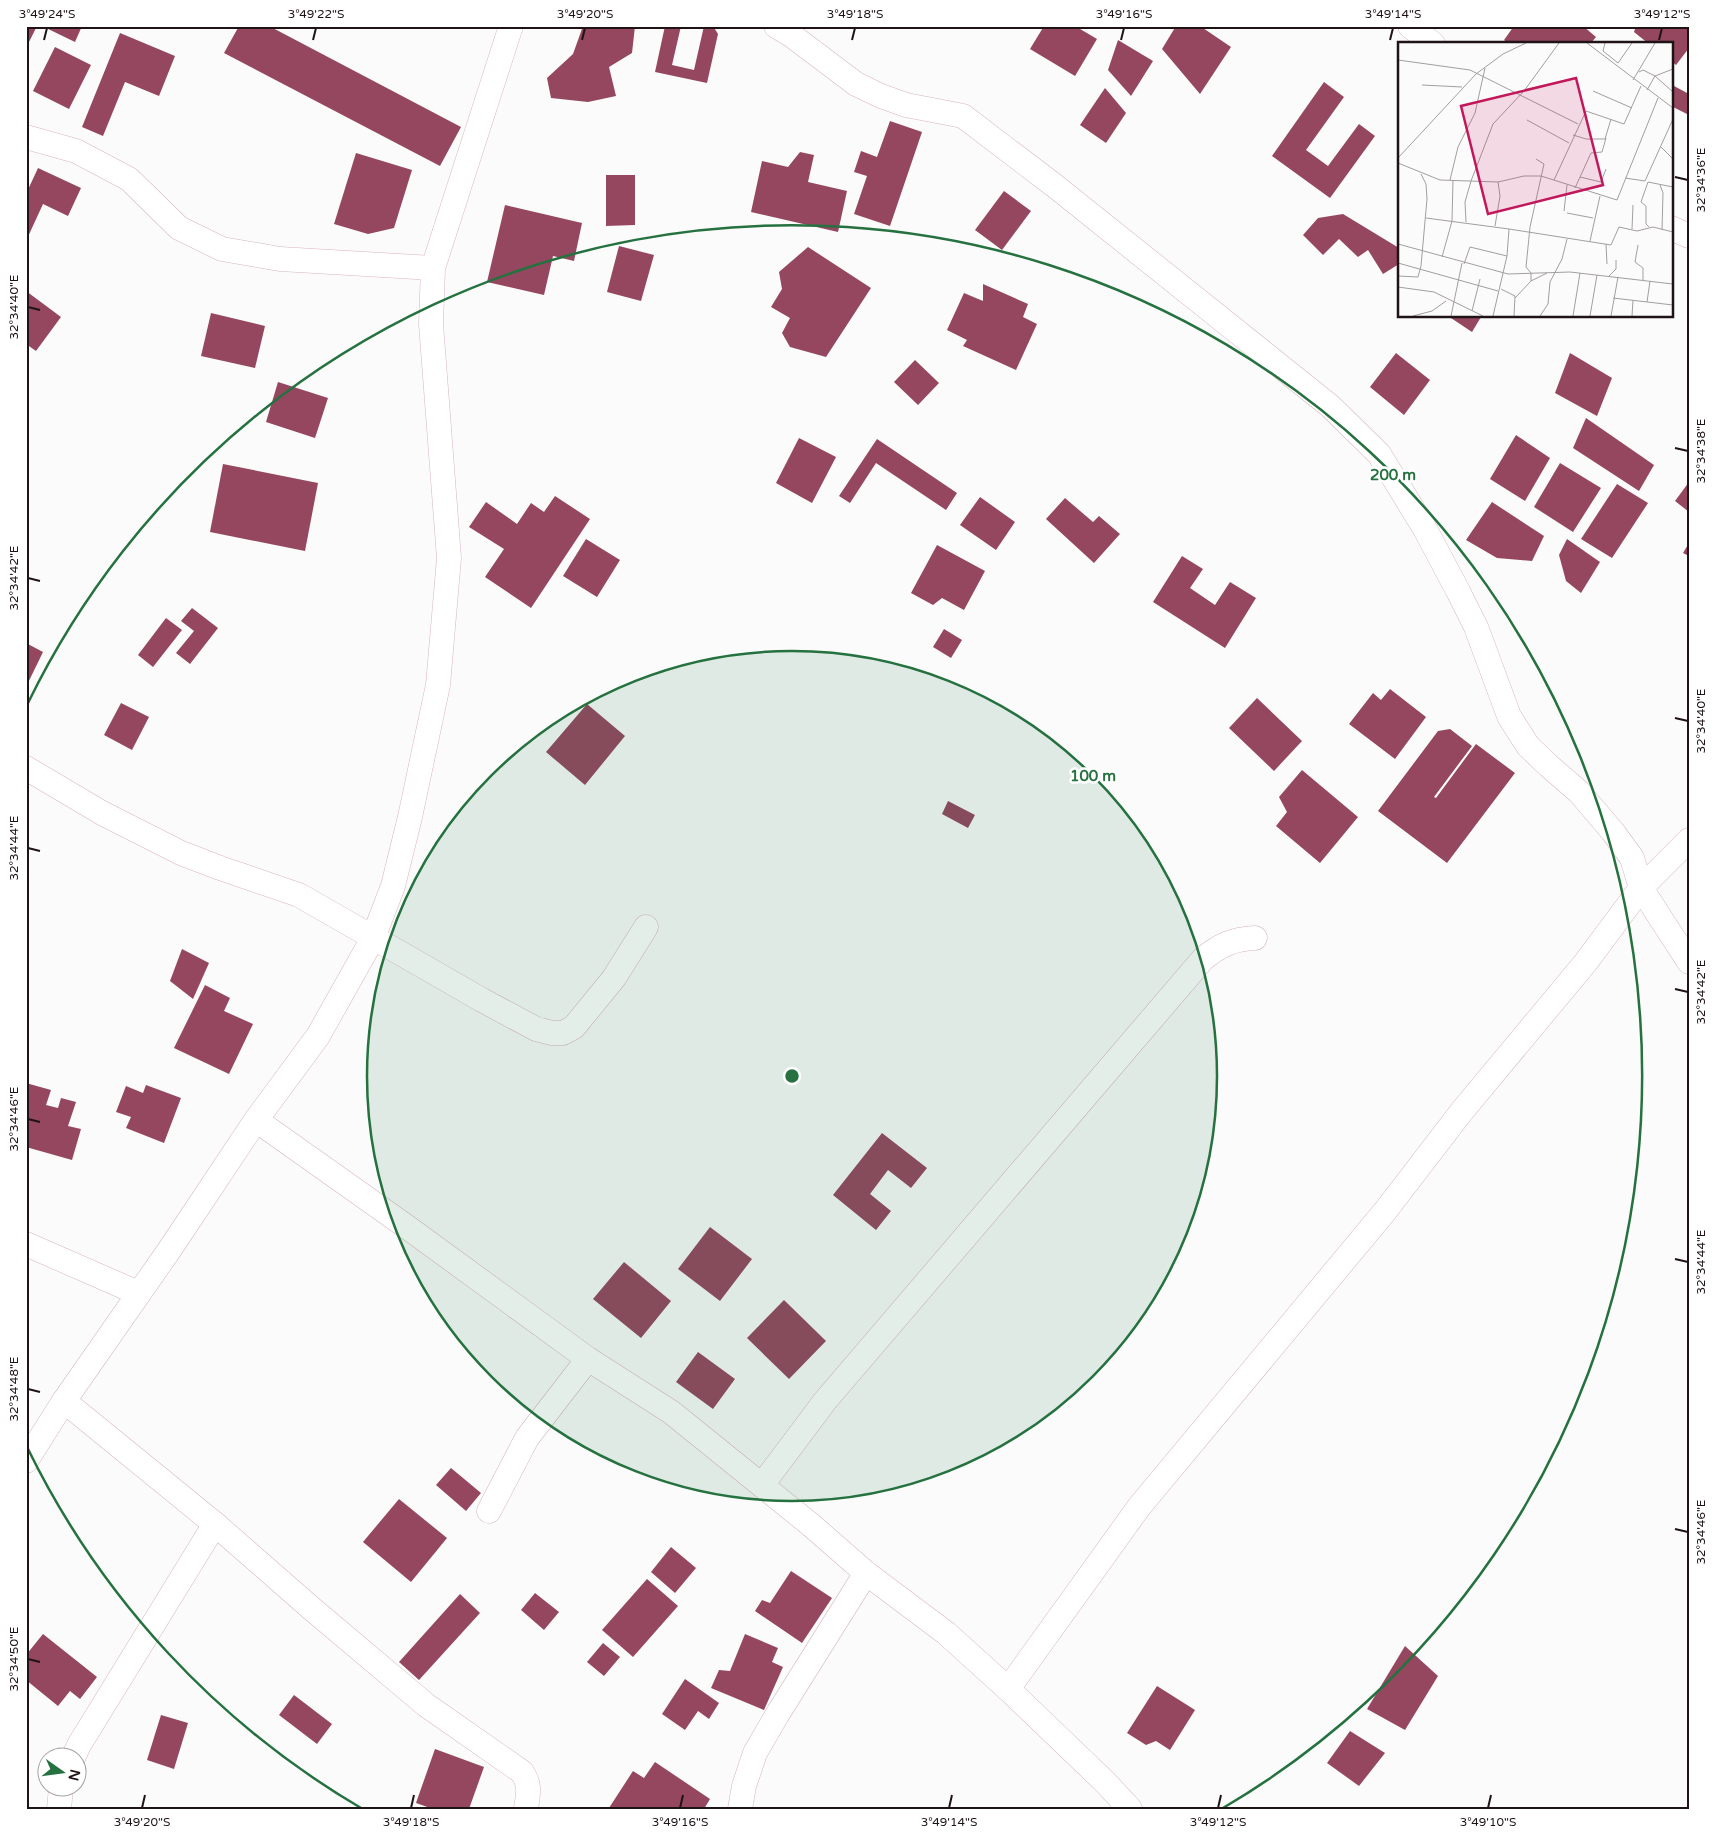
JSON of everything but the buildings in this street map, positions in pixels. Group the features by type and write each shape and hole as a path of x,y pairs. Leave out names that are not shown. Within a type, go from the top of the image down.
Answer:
{"street":[{"path":"26,1461 64,1401 170,1249 256,1120 318,1036 372,938 393,886 410,817 438,685 449,558 430,324 433,268 511,26"},
{"path":"776,26 791,35 856,84 880,96 906,105 963,116 1055,186 1330,406 1379,454 1425,529 1476,627 1509,716 1528,746 1579,792 1613,832 1632,858 1641,888 1689,962"},
{"path":"1410,26 1430,42"},
{"path":"26,138 76,151 128,179 179,228 222,249 280,259 433,268"},
{"path":"1672,228 1689,236"},
{"path":"26,768 102,813 181,853 299,895 436,975 536,1029 552,1033 563,1033 574,1027 614,978 646,927"},
{"path":"1008,1689 1139,1508 1386,1210 1462,1110 1586,962 1641,888 1689,840"},
{"path":"762,1485 825,1401 1203,959 1225,943 1239,939 1255,938"},
{"path":"256,1120 408,1227 588,1359 671,1412 762,1485 866,1573 946,1633 1008,1689 1106,1783 1130,1809"},
{"path":"26,1244 138,1294"},
{"path":"489,1511 527,1438 588,1359"},
{"path":"64,1401 215,1524 310,1608 426,1705 522,1772 528,1781 529,1788 526,1809"},
{"path":"78,1748 215,1524"},
{"path":"740,1809 744,1786 755,1753 777,1714 866,1573"}]}
